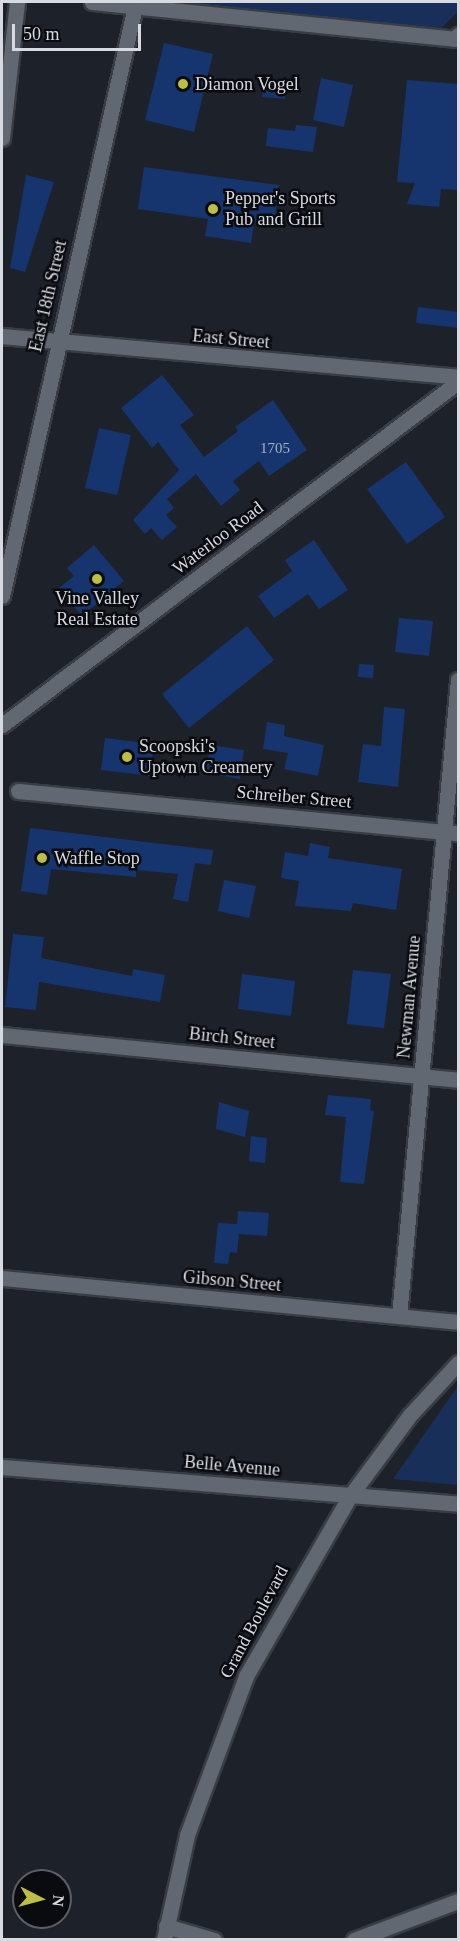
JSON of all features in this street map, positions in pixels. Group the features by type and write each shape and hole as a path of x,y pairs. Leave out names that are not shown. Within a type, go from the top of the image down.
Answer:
{"street":[{"path":"2,138 17,2"},
{"path":"92,2 135,3 454,39 459,35"},
{"name":"East 18th Street","path":"2,596 57,342 135,3"},
{"name":"East Street","path":"2,336 459,377"},
{"name":"Waterloo Road","path":"2,725 459,382"},
{"name":"Newman Avenue","path":"399,1316 421,1076 452,832 459,680"},
{"name":"Schreiber Street","path":"18,791 452,832"},
{"name":"Birch Street","path":"2,1035 459,1080"},
{"name":"Gibson Street","path":"2,1278 459,1322"},
{"name":"Grand Boulevard","path":"165,1933 187,1835 222,1731 276,1619 350,1496 410,1415 459,1363"},
{"name":"Belle Avenue","path":"2,1467 459,1504"},
{"path":"354,1940 459,1901"},
{"path":"165,1933 214,1940"}],"shaded area":[{"path":"172,2 458,2 458,12 432,37 174,10"},
{"path":"458,1386 458,1485 393,1479"}],"building":[{"path":"164,43 213,54 194,132 145,120"},
{"path":"321,78 353,85 344,127 313,120"},
{"path":"264,79 286,81 285,99 262,97"},
{"path":"407,80 459,84 459,190 441,189 439,207 407,204 415,183 397,182"},
{"path":"296,125 317,127 313,152 266,146 268,128 295,131"},
{"path":"144,167 279,185 274,226 254,223 251,243 205,236 208,219 138,209"},
{"path":"26,175 54,182 25,272 10,268"},
{"path":"418,307 459,312 459,328 416,323"},
{"path":"162,375 194,415 180,425 204,457 238,431 235,427 273,400 307,450 269,476 259,461 233,481 240,490 221,506 196,474 167,499 174,508 166,515 177,527 162,540 151,528 145,534 133,520 179,470 158,442 152,448 121,408"},
{"path":"99,428 131,435 117,495 85,488"},
{"path":"406,462 445,517 407,544 367,489"},
{"path":"314,540 348,590 319,609 308,594 274,618 258,596 292,571 285,560"},
{"name":"Vine Valley Real Estate","path":"94,545 124,581 82,616 59,588 74,576 67,568"},
{"path":"399,618 433,621 429,656 395,652"},
{"path":"247,626 274,660 189,728 162,694"},
{"path":"359,664 374,665 373,678 358,677"},
{"path":"384,707 405,709 398,787 358,782 363,744 381,746"},
{"path":"267,722 285,725 284,736 324,745 318,776 284,769 288,753 263,749"},
{"name":"Scoopski's Uptown Creamery","path":"105,738 154,744 150,776 101,770"},
{"path":"210,745 244,750 240,779 206,773"},
{"path":"30,828 213,850 211,865 195,863 188,902 173,899 178,874 136,870 136,877 51,869 47,895 21,891"},
{"path":"310,843 330,847 328,858 402,869 396,910 353,903 351,911 295,906 299,881 281,878 285,852 308,856"},
{"path":"224,880 256,886 249,918 218,911"},
{"path":"13,934 44,937 41,958 132,976 133,969 165,975 160,1002 39,982 36,1010 5,1007"},
{"path":"353,970 391,974 384,1028 347,1024"},
{"path":"242,974 295,981 291,1016 238,1009"},
{"path":"328,1095 371,1099 370,1110 374,1111 364,1184 340,1182 346,1117 325,1115"},
{"path":"219,1102 249,1111 245,1137 216,1129"},
{"path":"251,1136 267,1138 265,1163 249,1161"},
{"path":"238,1211 269,1213 267,1236 239,1234 237,1253 230,1252 228,1264 214,1263 218,1223 237,1224"}],"place":[{"name":"Diamon Vogel","path":"183,84"},
{"name":"Pepper's Sports Pub and Grill","path":"213,209"},
{"name":"Vine Valley Real Estate","path":"97,579"},
{"name":"Scoopski's Uptown Creamery","path":"127,757"},
{"name":"Waffle Stop","path":"42,858"}]}
